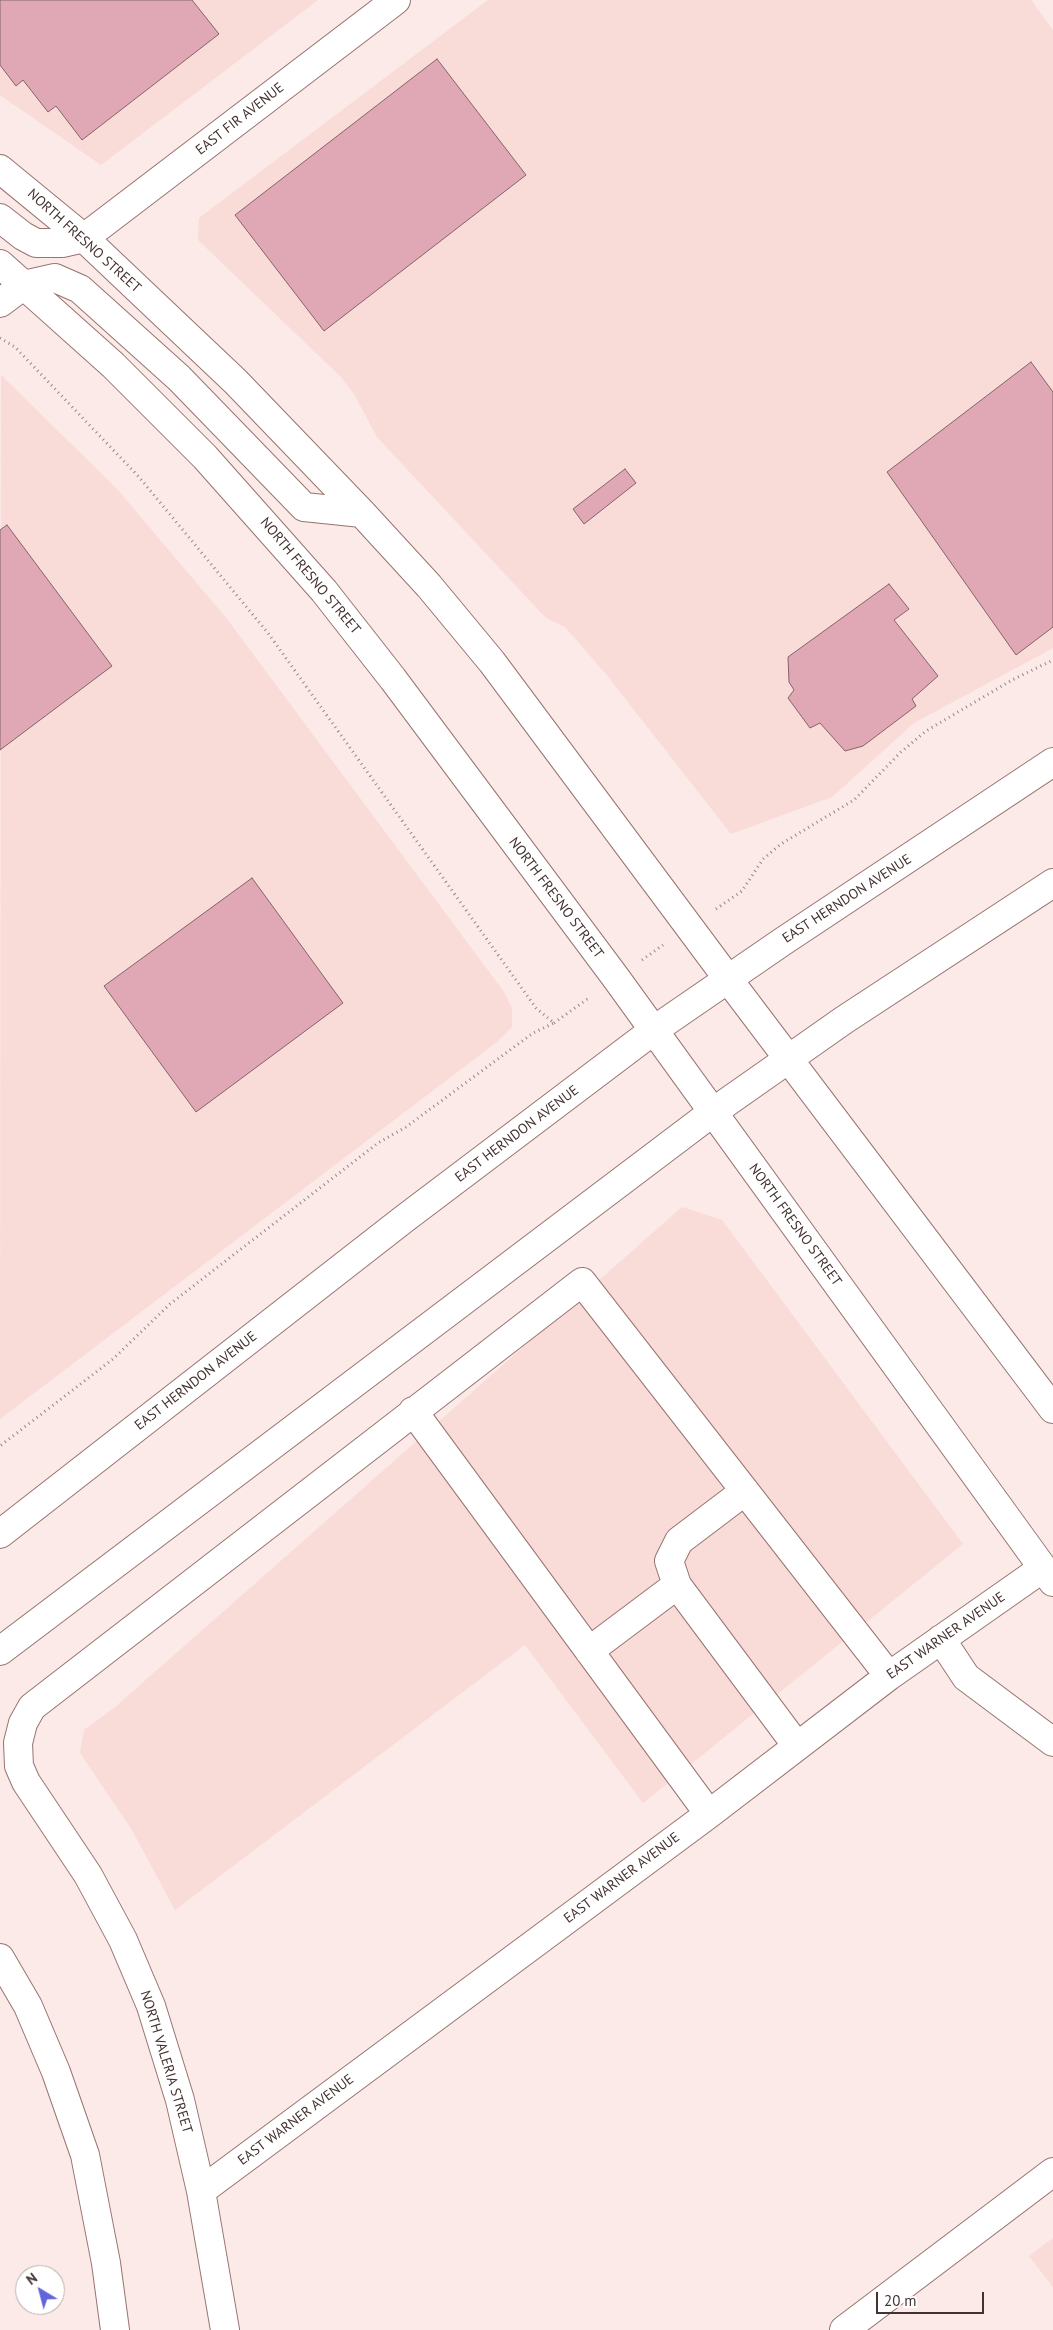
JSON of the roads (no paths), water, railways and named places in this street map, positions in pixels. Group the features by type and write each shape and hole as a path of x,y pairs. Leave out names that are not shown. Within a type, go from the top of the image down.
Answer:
{"main road":[{"name":"EAST FIR AVENUE","path":"84,238 396,0"},
{"name":"NORTH FRESNO STREET","path":"0,169 84,238 236,382 429,586 492,662 728,979 1053,1409"},
{"path":"0,218 23,236 36,242 62,243 84,238"},
{"name":"NORTH FRESNO STREET","path":"0,264 113,365 205,457 324,591 393,679 616,978 1048,1575"},
{"path":"0,303 24,285 55,278 80,289 179,378 304,507 362,513"},
{"name":"EAST HERNDON AVENUE","path":"0,1534 404,1219 654,1030 1053,762"},
{"path":"0,1651 713,1112 788,1058 1053,883"},
{"path":"708,1814 413,1411 582,1282 889,1676"},
{"name":"NORTH VALERIA STREET","path":"225,2330 201,2191 180,2100 151,2006 123,1940 88,1875 26,1782 19,1766 18,1743 21,1730 32,1707 413,1411"},
{"path":"744,1491 679,1541 669,1561 677,1585 797,1746"},
{"name":"EAST WARNER AVENUE","path":"201,2191 708,1814 889,1676 941,1639 1048,1575"},
{"path":"589,1651 677,1585"},
{"path":"941,1639 966,1677 1053,1742"},
{"path":"0,1958 28,2006 56,2072 85,2155 106,2263 115,2330"},
{"path":"844,2330 1053,2172"}]}
